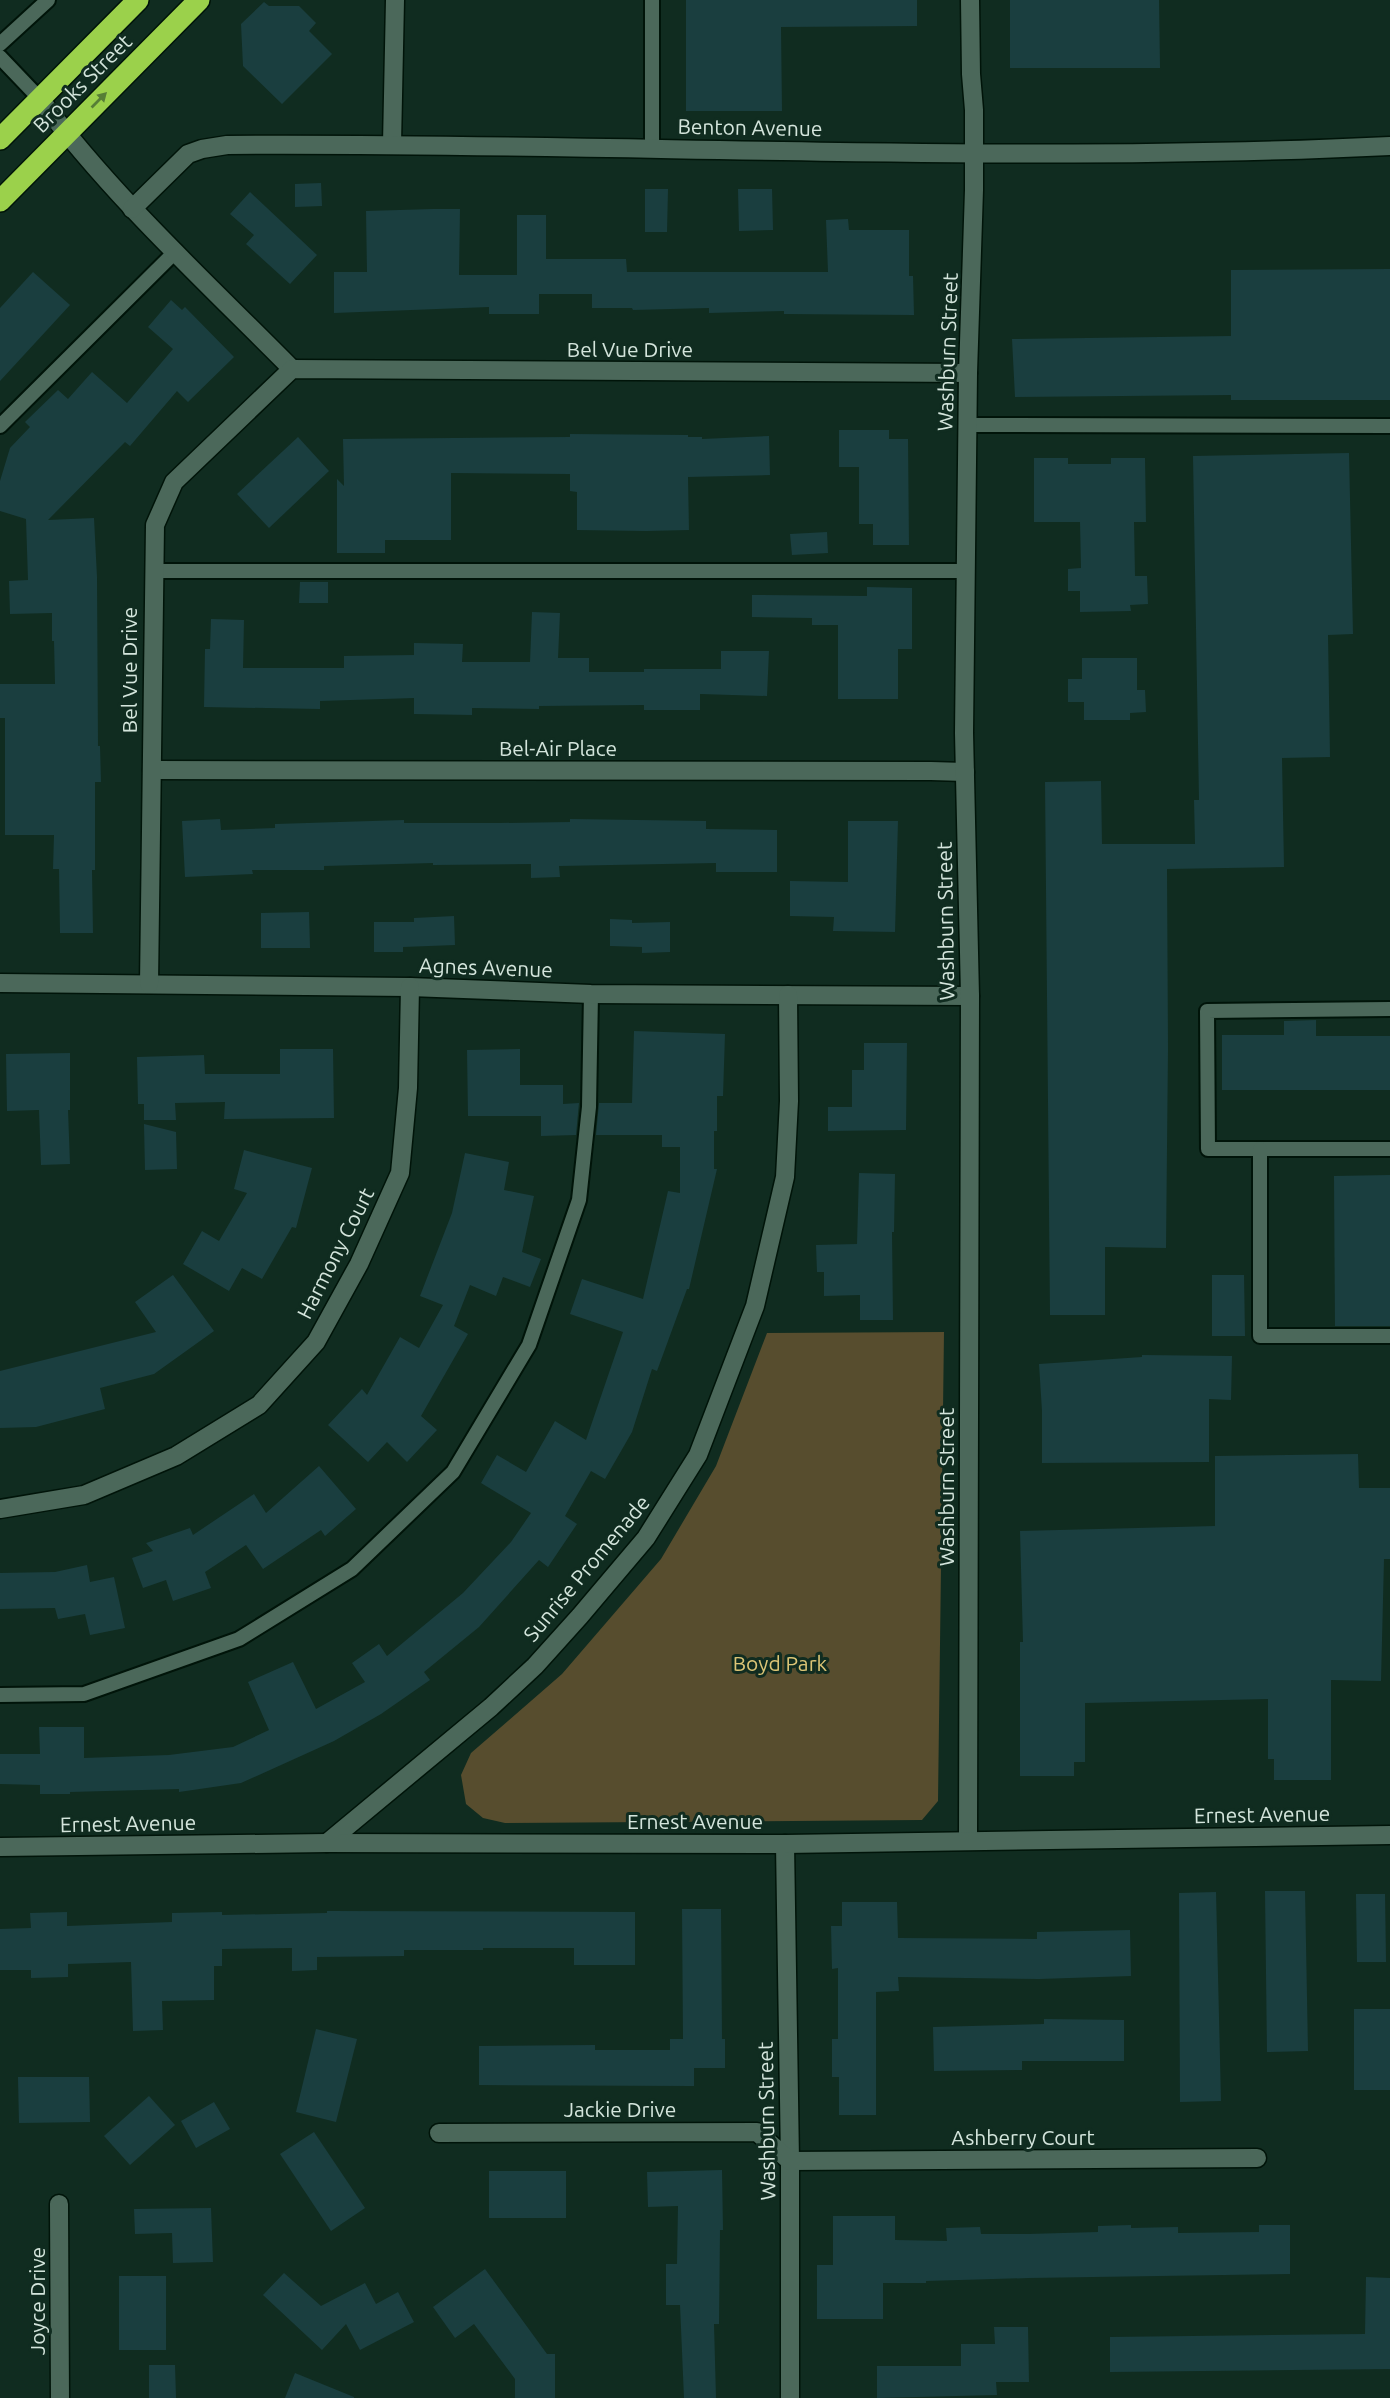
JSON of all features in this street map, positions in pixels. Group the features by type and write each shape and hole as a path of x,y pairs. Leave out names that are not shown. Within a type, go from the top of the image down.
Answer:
{"highway":[{"name":"Brooks Street","path":"0,139 138,0"},
{"name":"Brooks Street","path":"0,201 198,0"}],"street":[{"path":"392,144 395,0"},
{"name":"Washburn Street","path":"968,1840 970,996 965,772 965,571 974,154 970,0"},
{"path":"40,99 66,134 132,209 292,369"},
{"name":"Benton Avenue","path":"132,209 188,155 202,149 228,145 392,144 974,154 1251,153 1390,146"},
{"name":"Bel Vue Drive","path":"149,984 155,525 174,482 292,369 968,373"},
{"name":"Bel-Air Place","path":"152,770 965,772"},
{"name":"Agnes Avenue","path":"0,983 410,987 591,994 970,996"},
{"name":"Harmony Court","path":"0,1509 84,1495 176,1456 259,1405 316,1342 359,1264 400,1173 408,1088 410,987"},
{"name":"Sunrise Promenade","path":"327,1843 491,1707 535,1665 646,1538 698,1455 755,1306 785,1177 789,1101 788,995"},
{"name":"Ernest Avenue","path":"0,1847 327,1843 785,1844 1390,1835"},
{"name":"Washburn Street","path":"785,1844 790,2161 790,2398"},
{"name":"Jackie Drive","path":"439,2133 757,2132 790,2161"},
{"name":"Ashberry Court","path":"790,2161 1257,2158"},
{"name":"Joyce Drive","path":"59,2204 60,2398"}],"lane":[{"path":"0,44 48,0"},
{"path":"652,0 652,149"},
{"path":"0,57 40,99"},
{"path":"0,426 176,251"},
{"path":"967,425 1390,426"},
{"path":"153,571 965,571"},
{"path":"0,1695 84,1694 239,1639 352,1569 453,1472 529,1345 579,1200 589,1107 591,994"},
{"path":"1390,1009 1207,1011 1208,1149 1390,1149"},
{"path":"1260,1149 1259,1336 1390,1336"}],"green space":[{"name":"Boyd Park","path":"944,1332 938,1801 922,1820 505,1823 483,1818 466,1804 461,1775 471,1753 562,1674 661,1559 716,1466 767,1333"}],"building":[{"path":"686,0 917,0 917,26 781,27 782,111 686,111"},
{"path":"1010,0 1159,0 1160,68 1010,68"},
{"path":"264,2 269,6 299,6 316,23 309,31 332,54 282,104 243,66 241,24"},
{"path":"321,183 322,206 295,207 295,184"},
{"path":"645,189 668,189 667,232 645,232"},
{"path":"738,189 772,189 773,230 739,231"},
{"path":"250,192 317,255 290,284 246,244 254,235 230,214"},
{"path":"460,209 459,275 517,275 517,215 546,215 546,259 626,259 627,272 828,272 826,220 848,219 849,230 909,230 909,276 913,276 914,315 784,314 784,311 709,313 709,308 592,308 592,294 539,294 539,314 489,314 489,307 334,313 334,272 367,272 366,211"},
{"path":"1390,269 1390,400 1231,400 1231,395 1015,397 1012,339 1231,336 1231,270"},
{"path":"33,272 70,305 0,381 0,308"},
{"path":"171,300 182,310 185,307 234,357 188,402 177,391 130,446 125,442 48,520 94,518 97,577 98,746 101,782 95,782 93,933 60,933 59,869 53,869 54,835 5,835 5,718 0,718 0,684 55,684 52,613 10,614 9,581 28,580 26,519 0,511 0,481 10,448 30,427 25,422 58,390 68,399 92,372 127,403 173,349 148,327"},
{"path":"839,430 889,430 889,439 908,439 909,545 873,545 873,524 859,524 859,467 839,467"},
{"path":"570,434 688,435 702,439 769,436 770,475 688,477 689,530 646,531 577,530 577,492 570,491 570,474 451,473 451,540 385,540 385,553 337,553 337,479 344,486 343,439 570,437"},
{"path":"298,437 329,471 269,528 237,494"},
{"path":"1349,453 1353,634 1328,635 1330,757 1282,758 1284,867 1167,869 1166,1248 1105,1247 1105,1315 1050,1315 1045,782 1101,781 1102,844 1195,844 1194,800 1199,800 1193,456"},
{"path":"1034,458 1068,458 1068,464 1111,464 1111,458 1145,458 1146,522 1134,522 1135,576 1147,576 1148,604 1130,605 1131,611 1080,612 1080,591 1068,591 1068,569 1081,568 1080,522 1034,522"},
{"path":"827,532 828,553 792,555 790,534"},
{"path":"300,582 328,582 328,603 299,603"},
{"path":"867,587 912,588 912,649 898,649 898,699 838,699 838,625 812,625 812,618 752,617 752,595 867,596"},
{"path":"532,612 560,613 558,658 589,658 589,672 721,669 721,651 769,651 767,696 700,694 700,710 644,710 644,705 539,706 539,709 472,708 472,715 414,714 414,698 320,701 320,709 204,707 205,649 210,649 211,619 244,620 243,668 344,668 344,656 414,655 414,643 463,644 462,662 530,662"},
{"path":"1082,658 1137,658 1137,690 1145,690 1146,712 1130,713 1130,720 1084,720 1084,702 1068,702 1068,679 1082,679"},
{"path":"220,819 221,830 275,828 275,824 404,820 404,823 570,822 570,819 706,821 706,829 777,830 777,872 716,872 716,863 559,866 560,877 531,878 531,864 433,863 324,866 324,870 252,870 253,874 185,877 182,821"},
{"path":"848,821 898,821 895,932 833,931 834,917 790,916 790,881 848,882"},
{"path":"309,912 310,948 261,948 261,913"},
{"path":"454,916 455,945 403,947 403,952 374,952 374,922 414,922 414,918"},
{"path":"610,919 632,920 632,923 670,922 670,952 642,953 642,947 610,946"},
{"path":"1316,1020 1316,1036 1390,1036 1390,1090 1222,1090 1222,1035 1284,1035 1284,1021"},
{"path":"634,1031 725,1034 723,1096 717,1096 717,1131 714,1131 714,1169 717,1169 689,1289 657,1371 652,1369 632,1432 605,1479 591,1471 565,1516 577,1524 548,1567 539,1560 479,1627 424,1672 430,1680 381,1714 334,1741 241,1783 179,1792 179,1789 70,1794 40,1794 40,1785 0,1784 0,1754 40,1754 39,1727 84,1727 84,1758 169,1755 233,1747 269,1730 248,1682 293,1662 316,1709 365,1682 352,1663 379,1644 387,1656 463,1593 511,1542 531,1513 481,1483 497,1455 526,1472 555,1421 586,1440 623,1332 570,1314 582,1279 643,1299 668,1191 680,1193 680,1147 662,1147 662,1135 596,1135 599,1103 632,1103"},
{"path":"864,1043 907,1043 906,1130 828,1131 828,1107 852,1107 852,1070 864,1070"},
{"path":"280,1049 333,1049 334,1118 224,1119 225,1102 175,1103 176,1120 144,1120 144,1104 138,1104 137,1057 204,1055 205,1074 280,1074"},
{"path":"520,1049 520,1085 563,1085 563,1104 579,1103 576,1135 541,1136 541,1116 468,1116 467,1050"},
{"path":"70,1053 70,1164 41,1165 39,1110 7,1111 6,1054"},
{"path":"144,1124 176,1132 177,1169 145,1170"},
{"path":"244,1150 312,1168 296,1228 292,1227 262,1279 242,1268 229,1291 183,1264 202,1231 219,1241 247,1193 234,1189"},
{"path":"465,1153 509,1162 504,1190 534,1196 522,1252 541,1259 530,1287 503,1277 496,1296 470,1285 454,1326 468,1334 421,1416 437,1430 407,1462 387,1442 368,1462 328,1425 362,1389 367,1395 400,1337 419,1348 443,1305 420,1296 452,1213"},
{"path":"859,1173 895,1174 892,1232 893,1320 860,1320 860,1295 824,1296 824,1272 817,1272 816,1245 857,1244"},
{"path":"1390,1175 1390,1326 1335,1326 1334,1176"},
{"path":"173,1275 214,1331 154,1374 100,1388 105,1409 36,1427 0,1428 0,1371 156,1332 135,1302"},
{"path":"1212,1275 1244,1275 1245,1336 1212,1336"},
{"path":"1142,1355 1232,1356 1231,1400 1209,1399 1209,1462 1042,1463 1039,1364"},
{"path":"1358,1454 1359,1488 1390,1488 1390,1559 1384,1559 1381,1681 1331,1680 1331,1780 1274,1780 1274,1759 1268,1759 1268,1699 1085,1703 1085,1762 1074,1762 1074,1776 1020,1776 1020,1642 1023,1642 1020,1531 1215,1526 1215,1456"},
{"path":"319,1466 356,1509 325,1536 321,1530 263,1569 246,1545 205,1572 211,1588 173,1601 166,1580 143,1588 132,1558 153,1551 146,1543 190,1528 193,1535 254,1494 266,1513"},
{"path":"87,1565 90,1582 114,1577 125,1628 90,1635 85,1614 58,1619 55,1608 0,1609 0,1573 55,1572"},
{"path":"1265,1891 1305,1891 1308,2051 1267,2052"},
{"path":"1216,1892 1221,2101 1180,2102 1179,1893"},
{"path":"1356,1894 1385,1894 1386,1962 1357,1962"},
{"path":"842,1902 897,1902 898,1938 1037,1939 1037,1932 1130,1930 1131,1976 1039,1979 898,1977 899,1991 876,1992 876,2115 839,2115 839,2077 832,2077 832,2039 838,2039 838,1968 832,1969 831,1926 842,1926"},
{"path":"682,1909 721,1909 722,2039 725,2039 725,2068 694,2068 694,2086 479,2085 479,2046 595,2045 595,2050 670,2050 670,2039 683,2039"},
{"path":"327,1911 635,1912 635,1965 574,1965 574,1948 483,1948 404,1950 404,1956 317,1957 317,1970 292,1971 292,1948 222,1949 222,1966 214,1966 214,2000 162,2001 163,2030 133,2031 131,1962 68,1964 68,1977 31,1978 31,1970 0,1970 0,1929 31,1928 30,1913 67,1912 67,1926 172,1922 172,1913 222,1912 222,1915"},
{"path":"1354,2009 1390,2009 1390,2090 1354,2090"},
{"path":"1044,2019 1124,2020 1124,2061 1022,2061 1022,2070 934,2071 933,2027 1044,2024"},
{"path":"316,2029 357,2039 336,2122 296,2112"},
{"path":"18,2077 89,2077 90,2122 19,2123"},
{"path":"149,2096 175,2125 130,2165 104,2136"},
{"path":"214,2102 230,2129 196,2148 181,2121"},
{"path":"314,2132 365,2208 331,2231 280,2154"},
{"path":"722,2170 723,2230 720,2230 719,2324 714,2324 716,2398 684,2398 680,2305 666,2305 666,2264 677,2264 678,2206 648,2207 647,2172"},
{"path":"489,2171 566,2171 566,2218 489,2218"},
{"path":"211,2208 213,2262 173,2263 172,2233 135,2234 134,2209"},
{"path":"833,2216 895,2216 895,2240 947,2241 946,2228 980,2227 981,2234 1028,2234 1098,2232 1098,2226 1131,2225 1131,2228 1178,2227 1178,2233 1259,2232 1259,2225 1290,2225 1290,2274 883,2283 883,2319 817,2319 817,2265 833,2265"},
{"path":"485,2269 547,2354 555,2354 555,2398 515,2398 515,2379 474,2324 455,2338 433,2307"},
{"path":"284,2273 321,2306 365,2283 376,2304 398,2292 414,2322 360,2350 346,2324 322,2350 263,2295"},
{"path":"119,2276 166,2276 166,2350 119,2350"},
{"path":"1366,2277 1390,2278 1390,2369 1110,2372 1110,2337 1365,2334"},
{"path":"994,2327 1028,2327 1029,2382 996,2382 997,2395 877,2398 877,2366 961,2366 961,2344 995,2344"},
{"path":"149,2365 175,2365 176,2398 149,2398"},
{"path":"295,2373 354,2397 354,2398 285,2398"}]}
